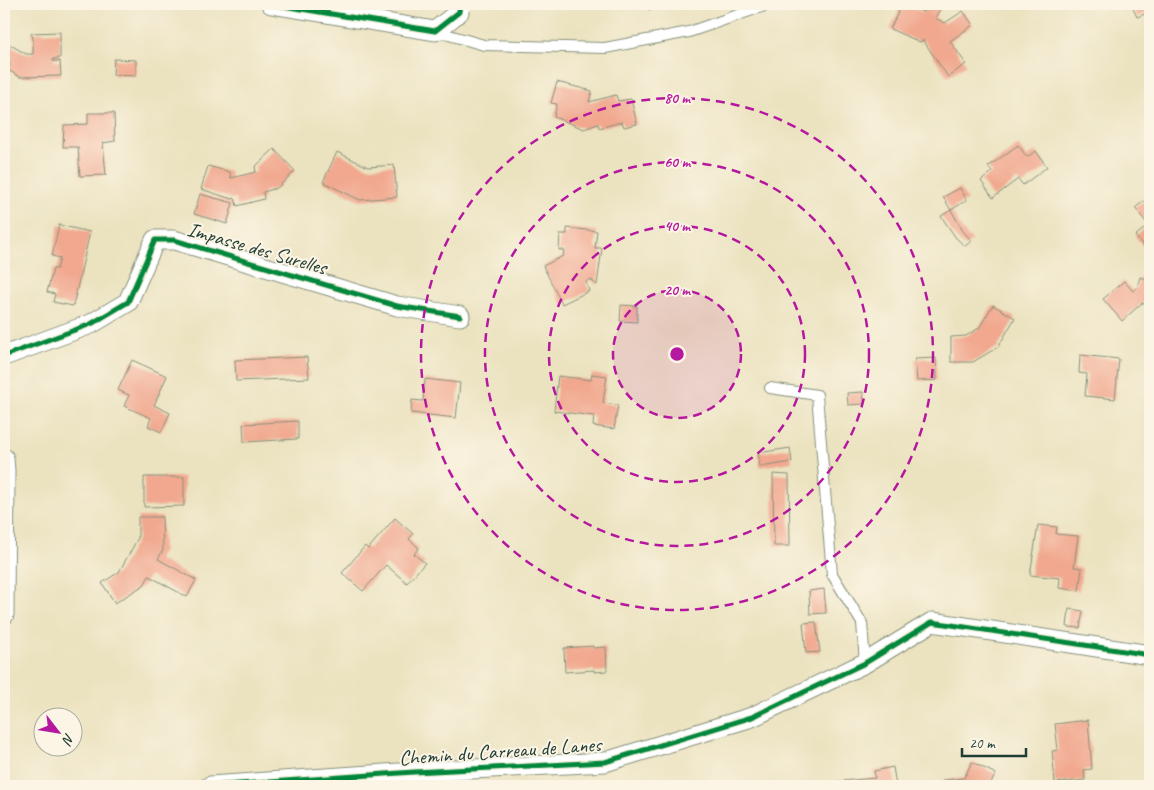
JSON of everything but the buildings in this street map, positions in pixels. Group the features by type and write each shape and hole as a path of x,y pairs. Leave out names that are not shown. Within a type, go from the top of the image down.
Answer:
{"street":[{"path":"271,4 435,31 459,12 460,4"},
{"name":"Impasse des Surelles","path":"4,356 90,324 128,302 155,240 174,240 397,306 460,316"},
{"path":"4,458 4,615"},
{"name":"Chemin du Carreau de Lanes","path":"210,786 414,772 605,762 752,718 865,662 932,622 1150,655"}],"lane":[{"path":"435,31 484,45 605,48 689,32 770,4"},
{"path":"770,388 817,395 832,574 862,623 865,662"}],"cycle path":[{"path":"271,4 435,31 459,12 460,4"},
{"path":"4,356 91,324 128,302 155,240 174,240 397,306 460,316"},
{"path":"210,786 414,772 605,762 752,717 865,663 932,622 1150,655"}]}
